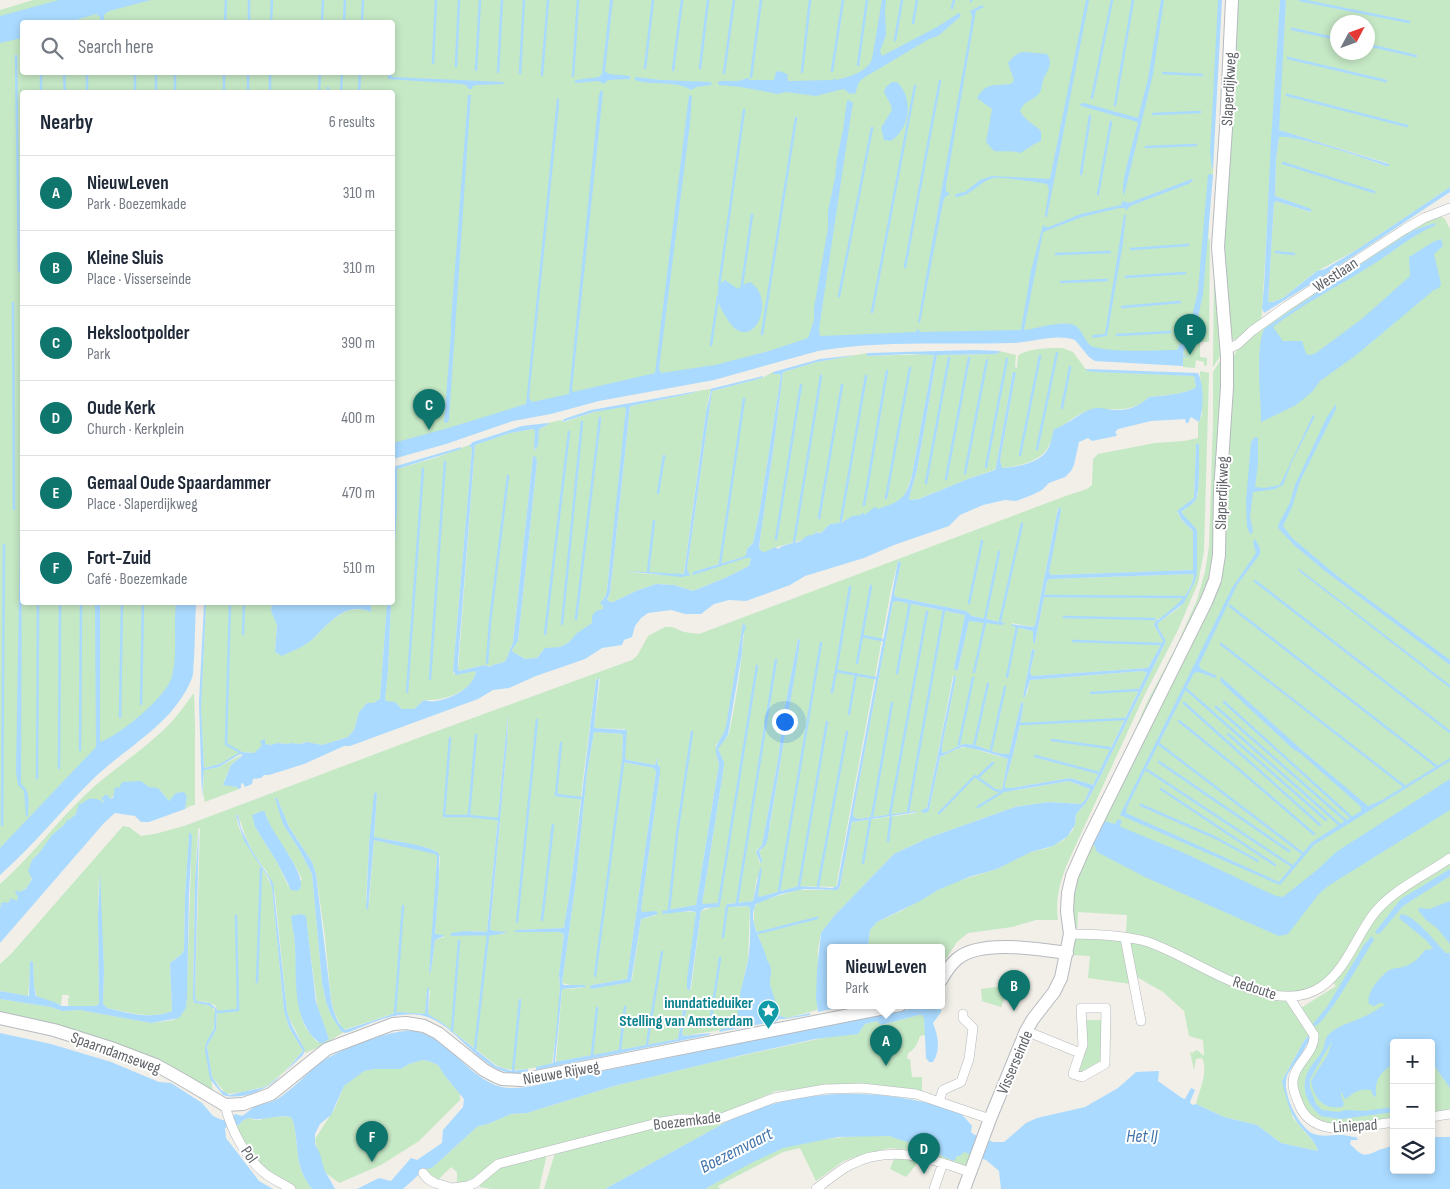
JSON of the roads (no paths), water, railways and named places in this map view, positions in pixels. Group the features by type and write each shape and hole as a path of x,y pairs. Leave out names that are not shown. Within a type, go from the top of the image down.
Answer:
{"street":[{"name":"Slaperdijkweg","path":"1067,953 1070,934 1067,899 1075,869 1215,580 1219,555 1220,492 1227,388 1218,247 1232,0"},
{"name":"Westlaan","path":"1226,350 1238,344 1252,331 1287,306 1405,229 1424,218 1450,208"},
{"name":"Redoute","path":"1070,934 1143,941 1168,950 1262,993 1288,997 1310,992 1326,982 1341,967 1367,923 1380,907 1397,892 1450,858"},
{"path":"1125,938 1141,1021"},
{"path":"945,975 957,959 971,951 1011,947 1067,953"},
{"name":"Visserseinde","path":"964,1189 983,1136 1026,1031 1033,1018 1059,983 1067,953"},
{"name":"Liniepad","path":"1288,997 1314,1035 1312,1046 1297,1068 1293,1080 1298,1100 1306,1116 1314,1124 1328,1128 1348,1128 1390,1123"},
{"path":"1081,1008 1106,1008 1105,1064 1082,1077 1073,1074 1080,1053 1083,1045 1081,1008"},
{"name":"Nieuwe Rijweg","path":"225,1105 243,1104 271,1094 327,1049 393,1024 406,1022 424,1026 438,1033 484,1070 495,1076 502,1079 521,1080 880,1009"},
{"path":"939,1101 943,1090 961,1082 970,1059 973,1028 963,1018 962,1014"},
{"name":"Spaarndamseweg","path":"0,1018 54,1030 114,1049 156,1065 225,1105"},
{"path":"1026,1031 1080,1053"},
{"name":"Boezemkade","path":"423,1174 435,1183 452,1188 468,1186 475,1183 498,1164 661,1122 680,1119 719,1119 774,1098 825,1089 868,1088 916,1094 990,1119"},
{"name":"Pol","path":"225,1105 230,1122 253,1162 267,1175 291,1189"},
{"path":"1435,1116 1450,1114"},
{"path":"816,1189 852,1164 884,1154 926,1158 971,1168"},
{"path":"934,1189 943,1163"}],"water":[{"path":"59,0 151,0 109,11 104,15 104,20 100,20 100,17 96,14 76,20 20,20 20,38 0,43 0,16"},
{"path":"610,0 613,0 605,71 609,74 630,76 630,79 608,80 604,84 598,81 576,83 574,82 576,80 599,77 602,74"},
{"path":"882,0 886,0 886,35 880,51 882,56 959,13 961,16 938,36 929,39 865,77 859,82 855,94 848,93 843,89 816,96 786,92 778,94 718,84 721,81 738,81 748,78 750,80 774,80 776,72 779,71 787,74 788,81 833,80 833,78 836,80 862,71 870,64 872,59"},
{"path":"1086,0 1089,0 1047,217 1045,215 1049,189 1047,184 993,178 966,195 955,197 956,194 965,192 980,180 992,176 1050,179"},
{"path":"1161,0 1164,0 1153,74 1124,196 1125,172 1138,122 1081,106 1080,104 1084,103 1138,118 1148,79"},
{"path":"1218,0 1222,0 1212,169 1210,153"},
{"path":"1280,0 1286,0 1279,130 1389,164 1389,166 1300,139 1279,137 1275,196 1311,209 1311,212 1276,201 1274,203 1268,302 1283,298 1317,271 1325,269 1358,249 1450,187 1450,192 1264,313 1262,308"},
{"path":"982,5 984,7 976,11 975,16 946,185 946,191 950,194 945,197 943,202 920,323 918,322 970,31 972,16 970,11"},
{"path":"1024,52 1047,54 1050,61 1040,92 1035,98 1024,104 1020,111 1027,120 1041,131 1041,141 1020,153 994,151 986,142 992,109 977,98 987,87 1011,84 1014,80 1008,63 1017,54"},
{"path":"388,75 392,75 392,77 503,82 505,84 477,85 469,89 466,85 462,84 388,79"},
{"path":"635,77 712,83 711,85 696,87 691,90 678,85 642,82 635,80"},
{"path":"892,82 897,82 906,96 908,113 902,129 891,141 884,140 881,128 892,110 884,91"},
{"path":"601,90 603,92 573,392 655,373 689,95 692,96 690,123 659,369 661,373 715,365 769,351 808,338 814,320 814,308 828,228 828,211 847,101 849,100 853,103 819,329 820,336 915,332 918,329 920,332 1021,330 1031,271 1043,225 1049,227 1081,214 1121,205 1123,201 1129,203 1192,179 1193,181 1188,184 1130,206 1127,210 1119,208 1082,217 1043,232 1024,330 1056,324 1069,324 1074,325 1080,330 1091,346 1102,349 1123,351 1177,350 1190,325 1198,291 1208,175 1210,174 1213,175 1203,294 1194,336 1184,350 1183,355 1188,357 1183,357 1183,366 1095,361 1089,357 1075,340 1067,338 1051,338 1019,343 866,345 818,351 714,380 599,401 551,414 513,421 446,444 395,458 395,442 526,404 557,98 559,99 559,106 529,398 532,402 569,394"},
{"path":"468,95 471,95 449,419 446,423 444,422"},
{"path":"1126,214 1107,336 1092,338 1093,335 1105,334 1124,215"},
{"path":"1435,223 1434,226 1309,302 1273,327 1283,341 1302,341 1306,354 1316,353 1363,318 1410,276 1409,257 1441,239 1443,246 1434,254 1441,284 1439,288 1434,290 1355,356 1320,381 1312,392 1296,405 1261,422 1259,362 1264,329 1414,230"},
{"path":"725,280 738,289 750,282 758,290 762,301 761,312 758,322 752,330 744,332 735,329 721,309 718,302 718,290 719,285"},
{"path":"999,351 999,353 994,354 937,355 910,500 919,499 995,470 1013,372 1016,373 1000,460 1002,468 1026,464 1042,456 1049,447 1054,429 1091,409 1126,410 1138,405 1149,397 1180,393 1196,387 1194,376 1097,372 1087,371 1086,369 1198,373 1203,397 1202,411 1199,422 1191,417 1188,423 1186,423 1185,419 1151,421 1118,429 1115,432 1116,436 1092,441 1088,438 1079,442 1071,471 1065,477 1049,483 1042,490 1032,495 1016,501 1005,500 983,505 960,515 949,526 894,545 864,558 805,576 790,585 746,601 729,600 714,604 701,614 685,614 671,610 648,613 635,626 632,637 624,640 622,645 602,648 585,659 536,676 509,688 493,690 478,699 350,746 344,746 304,764 253,779 252,784 245,787 243,783 239,789 223,785 231,765 243,755 240,754 219,767 204,770 202,797 199,702 204,605 206,606 201,709 204,768 220,764 240,752 254,753 262,746 260,741 265,739 265,744 271,745 307,742 322,745 348,737 354,730 359,712 367,703 373,703 380,699 387,605 391,605 386,701 395,702 402,709 414,709 424,700 442,700 461,692 471,683 474,677 476,671 456,675 453,671 472,449 469,446 473,442 522,426 549,424 539,429 538,445 535,451 535,431 533,429 510,433 475,445 458,662 459,671 485,665 490,667 505,661 513,643 533,456 536,457 537,462 518,641 512,650 525,659 537,658 545,648 560,647 568,643 577,633 592,623 592,616 596,611 603,609 600,603 605,597 607,590 626,408 594,412 562,422 564,419 591,410 698,391 630,406 610,593 607,600 610,602 656,584 674,585 693,591 749,566 751,558 746,558 693,575 693,572 743,557 753,543 781,375 773,374 773,372 820,359 856,355 817,362 783,372 759,548 761,551 765,552 775,547 778,549 801,541 817,531 817,533 821,533 830,524 839,523 841,520 841,523 852,516 861,515 863,512 864,515 875,507 878,509 892,504 901,498 905,494 912,475 934,355 867,356 867,353"},
{"path":"763,376 762,378 712,391 687,569 691,575 682,577 624,571 684,574 710,389"},
{"path":"1336,404 1336,409 1300,481 1292,507 1283,526 1292,538 1341,579 1450,660 1450,665 1325,571 1295,546 1278,528 1290,503 1295,485 1327,417"},
{"path":"1313,415 1315,416 1291,464 1283,485 1275,489 1253,492 1250,516 1253,532 1250,534 1247,527 1246,501 1251,442 1255,437 1258,438 1258,464 1255,487 1264,488 1280,485"},
{"path":"1196,444 1199,444 1199,473 1196,499 1181,512 1197,530 1197,573 1195,581 1184,603 1158,623 1158,627 1166,641 1100,777 1086,803 1076,814 1075,825 1067,837 1053,846 1031,852 997,869 969,877 938,890 877,922 870,930 868,944 827,944 827,1009 832,1009 818,1012 816,998 817,970 821,933 834,916 894,854 928,838 1015,807 1049,802 1081,804 1090,789 1069,781 1004,792 1002,790 1008,759 962,747 940,757 929,810 926,813 921,812 927,808 954,675 956,677 942,753 967,744 998,753 1009,754 1021,703 1023,702 1005,788 1070,778 1093,785 1109,748 1111,748 1138,692 1137,690 1147,673 1143,671 1030,680 1025,697 1023,697 1032,649 1035,650 1030,672 1032,676 1148,668 1163,641 1154,625 1156,620 1154,619 1158,620 1170,611 1185,595 1192,583 1194,575 1191,574 1050,579 1047,581 1035,643 1033,643 1033,631 1012,626 1011,624 1033,627 1035,625 1059,507 1061,509 1060,516 1049,572 1051,575 1193,570 1193,531 1182,520 1177,511 1194,498"},
{"path":"461,447 461,449 397,469 395,544 395,466"},
{"path":"20,534 21,784 26,790 28,798 28,816 26,817 24,791 18,785 16,772"},
{"path":"1255,539 1260,548 1260,554 1237,585 1199,665 1201,669 1217,676 1215,678 1199,672 1194,673 1127,807 1126,813 1279,882 1312,842 1361,811 1361,807 1358,804 1293,749 1220,681 1221,677 1303,751 1368,806 1382,800 1450,758 1450,761 1314,845 1280,885 1120,815 1232,588 1256,553 1253,542"},
{"path":"898,561 901,563 894,594 896,597 966,611 972,616 1005,623 1002,625 969,621 956,671 954,668 965,615 897,601 893,602 853,814 858,819 917,812 852,822 838,890 804,889 781,894 756,904 753,911 754,925 771,968 770,983 780,1016 787,1018 810,1013 810,1015 785,1019 779,1019 773,1025 761,1024 719,1032 721,1029 740,1026 738,1011 740,993 750,947 750,908 748,906 729,907 727,905 753,901 760,868 762,869 759,897 799,886 832,888 837,886"},
{"path":"1298,568 1450,685 1450,688 1299,571"},
{"path":"95,605 100,605 100,742 130,724 162,694 169,684 174,667 176,605 196,605 193,674 184,694 161,722 92,780 0,875 0,848 96,747"},
{"path":"272,605 371,605 371,612 354,609 339,615 314,638 282,656 275,652 277,625 271,611"},
{"path":"743,623 746,626 728,735 718,749 724,766 702,903 719,903 720,905 719,907 705,908 701,911 690,991 687,989 687,979 696,912 663,914 662,911 696,905 719,764 716,748 726,726"},
{"path":"798,639 800,640 797,662 767,842 759,851 762,860 761,864 756,852 762,845"},
{"path":"599,678 594,728 627,730 625,758 655,765 658,759 657,764 660,767 641,909 642,912 656,911 658,914 641,919 631,982 591,989 590,986 592,985 627,979 656,772 654,768 622,762 623,734 594,732 587,773 576,880 562,983 564,985 585,985 585,987 562,989 555,1062 678,1039 685,999 688,1000 683,1036 711,1033 709,1035 536,1070 536,1067 553,1063 560,988 559,974 564,934 559,932 514,932 516,930 564,928 596,680"},
{"path":"508,713 507,744 490,929 508,932 487,935 451,936 451,933 467,931 487,932"},
{"path":"1450,779 1450,810 1328,886 1318,895 1288,934 1279,936 1145,877 1097,852 1093,842 1104,821 1115,824 1118,819 1122,821 1121,827 1182,852 1276,896 1283,897 1336,852"},
{"path":"141,781 149,787 158,788 169,801 176,793 184,792 187,797 185,809 149,822 141,822 135,816 115,813 104,823 0,943 0,907 2,906 0,904 8,903 11,898 17,901 18,897 15,891 19,892 26,889 32,879 28,871 32,860 52,835 68,819 76,814 79,804 87,800 97,799 102,801 101,804 104,801 101,799 106,794 111,799 113,798 115,787 119,788 122,782"},
{"path":"376,792 374,837 418,845 439,854 435,934 444,936 435,940 429,974 437,857 435,854 374,840 368,910 366,908 369,843 374,794"},
{"path":"275,798 277,798 289,827 312,862 316,874 331,1000 342,1027 345,1030 399,1012 425,1014 427,989 429,987 428,1014 441,1022 496,1066 512,1071 528,1069 528,1071 513,1073 498,1069 472,1051 447,1028 434,1020 420,1015 393,1016 349,1032 341,1031 331,1015 322,982 312,874 283,824"},
{"path":"262,811 265,812 268,821 298,872 301,881 300,889 297,891 291,890 277,862 255,827 252,815"},
{"path":"236,815 238,815 241,828 251,849 273,883 287,1012 305,1050 303,1055 285,1072 303,1051 289,1027 284,1011 272,888 269,879 244,841"},
{"path":"199,827 195,995 196,1001 210,1003 217,1009 216,1030 207,1046 212,1077 221,1090 229,1095 267,1086 280,1076 275,1081 269,1085 262,1089 246,1095 230,1096 223,1095 210,1079 205,1050 206,1043 214,1029 215,1009 208,1005 195,1003 193,1000 195,881"},
{"path":"189,833 191,833 192,837 187,997 186,1008 179,1018 151,1023 80,1010 62,1011 51,1007 0,999 0,991 29,996 30,961 33,962 36,996 62,1006 95,1006 99,1004 98,914 100,872 104,970 103,1004 107,1008 140,1015 164,1014 172,1011 170,963 182,954 184,950"},
{"path":"1450,869 1450,876 1403,906 1381,932 1377,934 1375,932 1401,899"},
{"path":"1450,901 1450,944 1418,910 1419,908 1429,909"},
{"path":"301,914 306,916 316,1002 329,1039 323,1043 320,1043 311,1034 304,1024 297,999 295,943 291,916"},
{"path":"1401,914 1413,919 1446,953 1450,953 1450,1088 1435,1067 1435,1039 1390,1039 1390,1067 1377,1081 1376,1096 1374,1097 1371,1090 1360,1090 1346,1099 1342,1092 1344,1104 1342,1107 1330,1107 1320,1102 1314,1093 1311,1081 1328,1054 1332,1041 1310,1079 1310,1088 1316,1104 1322,1110 1338,1112 1390,1108 1390,1113 1341,1119 1321,1116 1308,1100 1305,1081 1310,1068 1323,1050 1327,1036 1337,1028 1366,1016 1386,1004 1380,1003 1374,1006 1369,1004 1369,995 1377,982 1390,970 1410,964 1425,950 1433,949 1427,941 1399,918"},
{"path":"1372,936 1374,940 1336,1002 1320,1023 1314,1026 1313,1024 1327,1007 1364,945"},
{"path":"909,1009 941,1009 933,1023 938,1042 936,1057 933,1062 929,1062 926,1058 924,1018 922,1015 881,1025 877,1021 865,1024 858,1034 815,1039 738,1056 614,1086 527,1113 511,1114 488,1124 478,1126 432,1168 425,1169 403,1189 357,1189 379,1178 391,1181 411,1158 417,1160 442,1143 443,1130 463,1107 464,1099 438,1065 429,1061 422,1060 401,1069 364,1071 344,1086 331,1115 320,1124 315,1134 315,1144 324,1169 335,1189 312,1189 299,1164 293,1121 291,1117 280,1116 259,1119 250,1118 243,1120 239,1125 233,1124 225,1128 226,1138 259,1181 273,1189 0,1189 0,1033 51,1044 111,1062 159,1082 171,1083 202,1103 213,1116 222,1120 231,1119 235,1114 242,1116 254,1107 279,1098 328,1058 349,1048 395,1032 419,1032 431,1037 477,1075 502,1087 532,1086"},
{"name":"Het IJ","path":"1309,1035 1312,1038 1290,1070 1286,1087 1290,1103 1298,1119 1308,1131 1323,1136 1343,1135 1356,1137 1358,1140 1351,1140 1350,1144 1361,1153 1367,1155 1390,1146 1390,1174 1435,1174 1435,1137 1450,1137 1450,1189 1001,1189 999,1171 986,1160 964,1152 957,1156 954,1161 889,1136 838,1137 783,1148 749,1164 705,1189 605,1189 737,1116 780,1102 824,1095 869,1094 892,1096 943,1106 958,1112 972,1126 971,1132 973,1134 993,1142 1004,1142 1026,1123 1037,1118 1085,1107 1118,1088 1136,1072 1159,1071 1158,1081 1182,1098 1185,1099 1191,1088 1195,1090 1190,1102 1192,1105 1196,1104 1224,1117 1257,1125 1281,1143 1318,1151 1293,1115 1282,1081"}],"waterway":[{"path":"225,20 226,0"},
{"path":"249,0 249,20"},
{"path":"271,20 272,0"},
{"path":"322,20 323,0"},
{"path":"344,20 345,0"},
{"path":"362,20 363,0"},
{"path":"433,63 436,0"},
{"path":"456,66 459,0"},
{"path":"476,70 480,0"},
{"path":"498,72 502,0"},
{"path":"520,73 524,0"},
{"path":"542,75 548,0"},
{"path":"573,76 578,0"},
{"path":"645,68 653,0"},
{"path":"673,70 682,0"},
{"path":"700,68 708,0"},
{"path":"724,73 734,0"},
{"path":"751,77 761,0"},
{"path":"802,72 810,0"},
{"path":"832,71 843,0"},
{"path":"858,65 867,0"},
{"path":"895,40 902,0"},
{"path":"913,23 917,0"},
{"path":"952,8 954,0"},
{"path":"1092,98 1112,0"},
{"path":"1115,105 1133,0"},
{"path":"1300,0 1409,22"},
{"path":"1292,29 1330,37"},
{"path":"1375,47 1416,56"},
{"path":"16,56 19,271"},
{"path":"1288,58 1386,81"},
{"path":"1163,73 1202,75"},
{"path":"41,75 41,90"},
{"path":"64,75 65,90"},
{"path":"87,75 87,90"},
{"path":"135,75 135,90"},
{"path":"156,75 156,90"},
{"path":"175,75 175,90"},
{"path":"224,75 224,90"},
{"path":"248,75 248,90"},
{"path":"270,75 270,90"},
{"path":"319,90 320,75"},
{"path":"341,90 342,75"},
{"path":"359,90 360,75"},
{"path":"905,267 940,81"},
{"path":"872,312 915,86"},
{"path":"1287,95 1407,126"},
{"path":"719,286 744,110"},
{"path":"1153,114 1200,112"},
{"path":"1081,174 1090,116"},
{"path":"762,334 796,118"},
{"path":"1098,194 1111,122"},
{"path":"839,296 872,128"},
{"path":"1146,147 1196,145"},
{"path":"1283,163 1374,192"},
{"path":"742,285 752,215"},
{"path":"1131,249 1188,245"},
{"path":"1056,254 1110,252"},
{"path":"1276,252 1294,254"},
{"path":"1126,277 1185,273"},
{"path":"1061,282 1107,280"},
{"path":"711,345 718,297"},
{"path":"1122,307 1180,302"},
{"path":"13,303 14,509"},
{"path":"1117,335 1170,332"},
{"path":"1037,449 1057,353"},
{"path":"1020,455 1040,356"},
{"path":"926,483 949,358"},
{"path":"946,479 969,358"},
{"path":"986,467 1007,359"},
{"path":"965,473 987,360"},
{"path":"1062,408 1070,367"},
{"path":"886,498 910,368"},
{"path":"864,505 887,371"},
{"path":"794,542 821,376"},
{"path":"841,520 866,376"},
{"path":"776,539 801,385"},
{"path":"819,518 842,385"},
{"path":"720,564 744,399"},
{"path":"576,619 600,418"},
{"path":"562,624 582,422"},
{"path":"545,634 569,432"},
{"path":"658,493 664,456"},
{"path":"430,679 445,462"},
{"path":"407,692 423,469"},
{"path":"487,663 490,622 508,476"},
{"path":"648,572 654,521"},
{"path":"1000,621 1022,524"},
{"path":"969,603 982,541"},
{"path":"2,825 4,545"},
{"path":"985,619 999,552"},
{"path":"1255,581 1450,732"},
{"path":"871,586 862,636 882,640"},
{"path":"850,587 836,671 875,678"},
{"path":"1044,596 1184,597"},
{"path":"897,673 910,603"},
{"path":"37,778 38,605"},
{"path":"59,768 60,605"},
{"path":"80,750 81,605"},
{"path":"120,717 122,605"},
{"path":"141,704 143,605"},
{"path":"230,605 226,744 240,752"},
{"path":"243,634 244,605"},
{"path":"1230,606 1436,766"},
{"path":"908,812 944,610"},
{"path":"890,814 927,612"},
{"path":"1064,617 1154,619"},
{"path":"974,672 985,623"},
{"path":"1007,677 1017,627"},
{"path":"857,663 862,636"},
{"path":"1073,641 1161,644"},
{"path":"779,891 821,643"},
{"path":"1221,644 1404,786"},
{"path":"737,903 776,660"},
{"path":"719,903 757,666"},
{"path":"832,692 836,671"},
{"path":"849,714 856,674"},
{"path":"959,744 973,678"},
{"path":"974,746 988,684"},
{"path":"991,750 1005,687"},
{"path":"1186,689 1340,825"},
{"path":"1091,693 1137,690"},
{"path":"1224,702 1352,818"},
{"path":"872,817 892,703"},
{"path":"1184,703 1320,825"},
{"path":"1216,707 1346,821"},
{"path":"1020,724 1125,719"},
{"path":"517,922 537,720"},
{"path":"1179,721 1314,834"},
{"path":"799,886 827,722"},
{"path":"669,910 677,834 692,732"},
{"path":"818,886 847,732"},
{"path":"1228,734 1326,820"},
{"path":"469,815 476,735"},
{"path":"450,738 444,816 498,819"},
{"path":"1052,740 1109,748"},
{"path":"561,743 556,795 581,798"},
{"path":"1159,744 1302,853"},
{"path":"1035,756 1099,773"},
{"path":"1159,762 1289,851"},
{"path":"595,976 623,763"},
{"path":"978,777 993,763"},
{"path":"1147,770 1292,866"},
{"path":"939,813 975,776 995,790 1002,791"},
{"path":"1161,789 1275,865"},
{"path":"978,807 1002,792"},
{"path":"1141,805 1216,838 1258,861"},
{"path":"888,841 891,817"},
{"path":"863,863 870,820"},
{"path":"542,920 553,825"},
{"path":"257,982 261,869"},
{"path":"395,1014 403,906"},
{"path":"723,937 727,906"},
{"path":"218,1012 238,1010 236,916"},
{"path":"758,933 817,918"},
{"path":"475,1049 488,935"},
{"path":"452,1031 459,941"},
{"path":"647,1044 662,952"},
{"path":"720,958 711,1018 738,1022"},
{"path":"513,1071 520,1000"},
{"path":"620,1050 625,1007"},
{"path":"592,1055 597,1008"}],"place":[{"name":"Gemaal Oude Spaardammer","path":"1190,355"},
{"name":"Hekslootpolder","path":"429,430"},
{"name":"Kleine Sluis","path":"1014,1011"},
{"name":"inundatieduiker Stelling van Amsterdam","path":"769,1030"},
{"name":"NieuwLeven","path":"886,1066"},
{"name":"Fort-Zuid","path":"372,1162"},
{"name":"Oude Kerk","path":"924,1174"}],"water label":[{"name":"Boezemvaart","path":"736,1150"}]}
